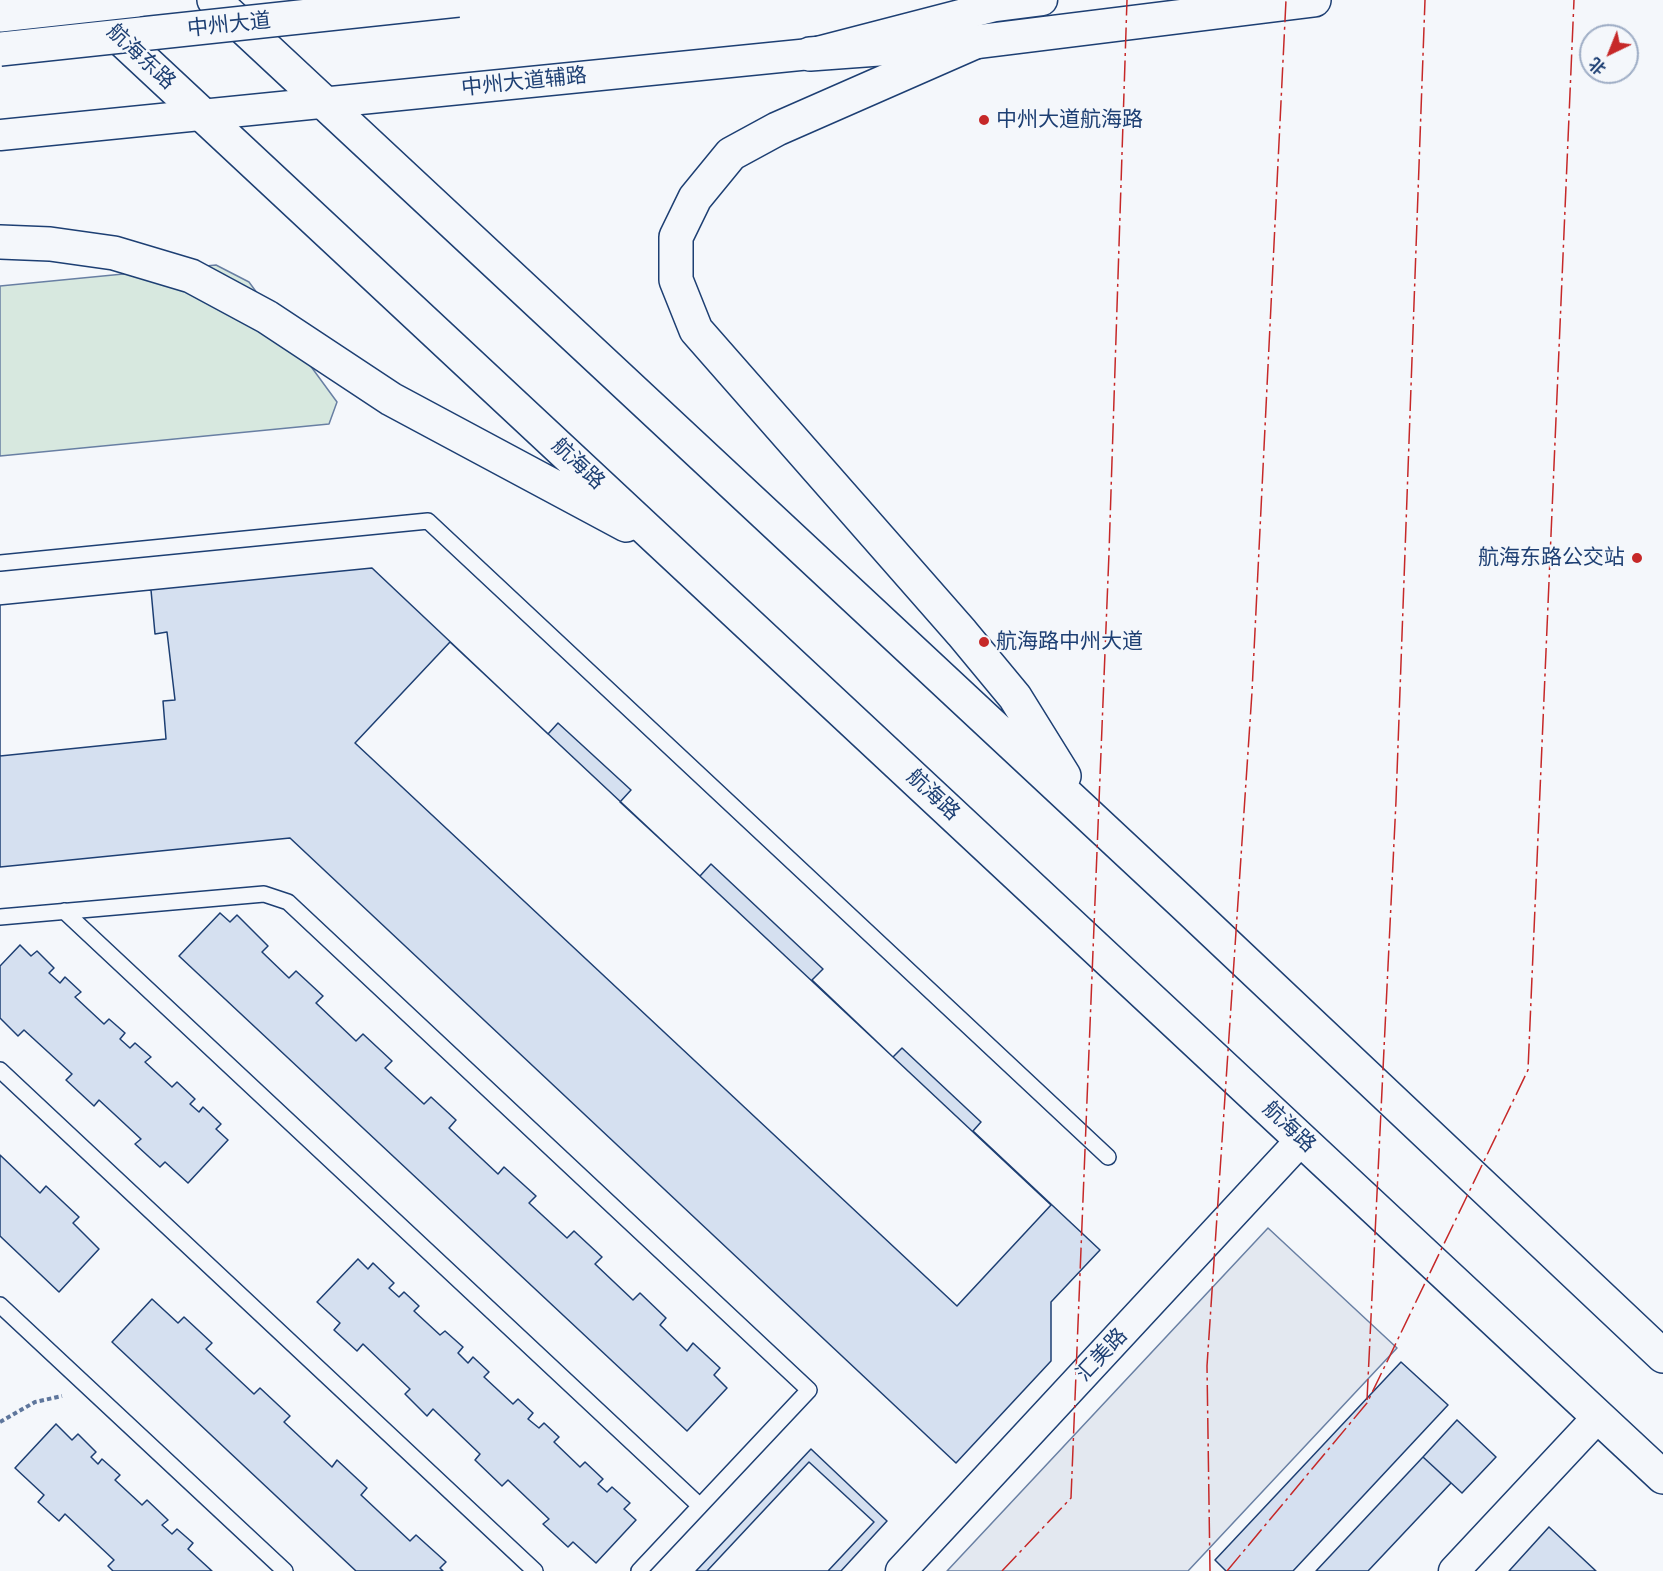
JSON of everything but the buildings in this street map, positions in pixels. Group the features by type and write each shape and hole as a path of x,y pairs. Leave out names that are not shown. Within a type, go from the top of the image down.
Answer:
{"main road":[{"name":"航海东路","path":"79,0 202,114"},
{"path":"0,15 137,0"},
{"path":"214,0 1087,814 1663,1356"},
{"name":"中州大道","path":"0,49 458,0"},
{"path":"810,54 975,42 1314,0"},
{"path":"975,42 777,129 731,154 695,198 676,237 676,280 696,330 962,633 1015,697 1087,814"},
{"name":"航海路","path":"202,114 1663,1478"},
{"path":"0,242 50,244 114,253 191,276 267,317 391,399 668,547"}],"street":[{"name":"中州大道辅路","path":"0,135 810,54 995,6 1042,0"},
{"name":"汇美路","path":"901,1571 1302,1139"},
{"path":"1454,1571 1598,1417"}],"lane":[{"path":"0,563 428,521 1107,1157"},
{"path":"0,917 264,894 288,902 809,1390 639,1571"},
{"path":"64,911 700,1506"},
{"path":"0,1070 535,1571"},
{"path":"0,1305 285,1571"}],"path":[{"path":"0,1422 35,1402 94,1393"}],"shaded area":[{"path":"216,265 249,282 337,402 329,424 0,456 0,286"},
{"path":"1268,1228 1397,1348 1188,1571 947,1571"}],"power":[{"path":"1002,1571 1071,1498 1109,553 1127,0"},
{"path":"1210,1571 1207,1366 1252,692 1286,0"},
{"path":"1367,1400 1396,801 1425,0"},
{"path":"1227,1571 1367,1403 1528,1070 1574,0"}],"place":[{"name":"中州大道航海路","path":"984,120"},
{"name":"航海东路公交站","path":"1637,558"},
{"name":"航海路中州大道","path":"984,642"}]}
